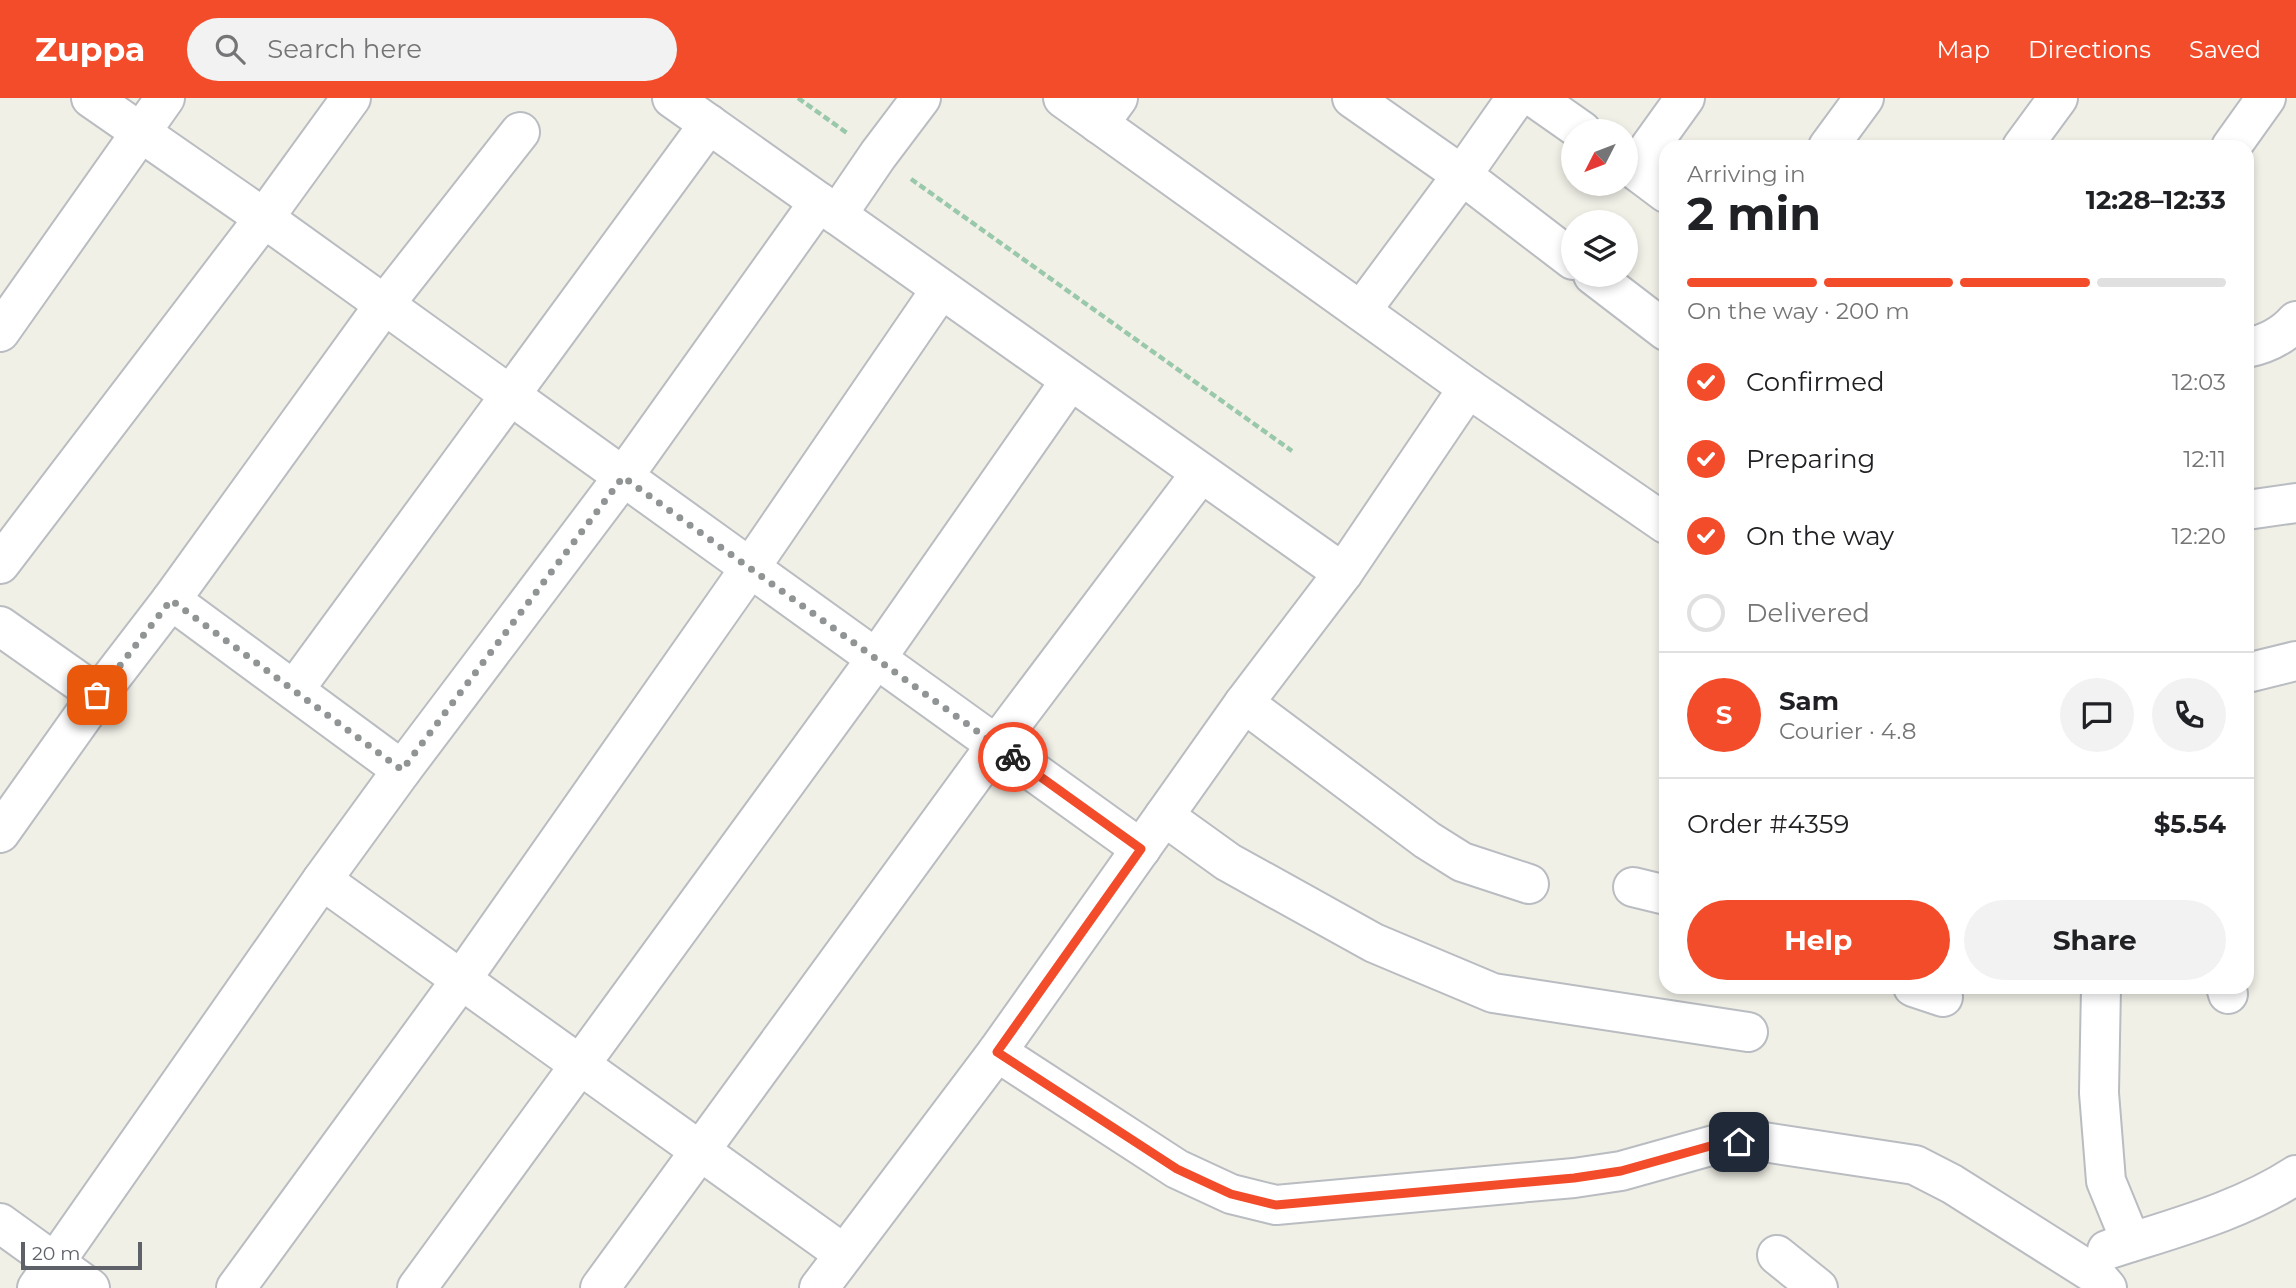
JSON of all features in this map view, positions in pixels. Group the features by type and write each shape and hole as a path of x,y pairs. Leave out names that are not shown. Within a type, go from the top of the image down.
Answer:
{"street":[{"path":"91,98 264,219 1141,849"},
{"path":"0,332 165,98"},
{"path":"0,564 264,219 351,98"},
{"path":"672,98 1343,573"},
{"path":"47,1276 322,880 402,770 828,209 878,155 921,98"},
{"path":"1063,98 1108,111 1361,311 1659,519"},
{"path":"1352,98 1462,175 1561,251"},
{"path":"1361,311 1516,98"},
{"path":"1535,98 1564,119"},
{"path":"1638,156 1685,98"},
{"path":"1833,140 1864,98"},
{"path":"2027,140 2058,98"},
{"path":"2236,140 2266,98"},
{"path":"294,690 709,124"},
{"path":"0,833 97,695 171,600 384,305 520,132"},
{"path":"1638,172 1659,187"},
{"path":"1609,287 1659,326"},
{"path":"236,1288 461,980 750,568 941,289"},
{"path":"2254,347 2288,330 2296,321"},
{"path":"416,1288 876,659 1070,380"},
{"path":"819,1288 997,1052 1244,704 1343,573 1468,388"},
{"path":"600,1288 996,745 1200,473"},
{"path":"2254,509 2296,503"},
{"path":"171,600 402,770"},
{"path":"0,626 97,695"},
{"path":"2254,673 2294,670"},
{"path":"1244,704 1427,840 1462,862 1529,884"},
{"path":"1164,816 1227,862 1374,943 1493,993 1748,1032"},
{"path":"322,880 844,1255"},
{"path":"2101,994 2099,1093 2106,1181 2130,1242"},
{"path":"997,1052 1177,1169 1231,1194 1276,1205 1574,1178 1621,1171 1721,1143 1757,1141 1915,1165 1952,1184 2096,1275 2106,1288"},
{"path":"2073,1261 2212,1216 2274,1189 2296,1175"},
{"path":"0,1223 47,1276 90,1288"},
{"path":"1777,1255 1818,1288"}],"path":[{"path":"798,98 1292,452"}],"way so far":[{"path":"97,695 171,600 402,770 623,477 1013,757"}],"route":[{"path":"1013,757 1141,849 997,1052 1177,1169 1231,1194 1276,1205 1574,1178 1621,1171 1721,1143 1739,1142"}]}
